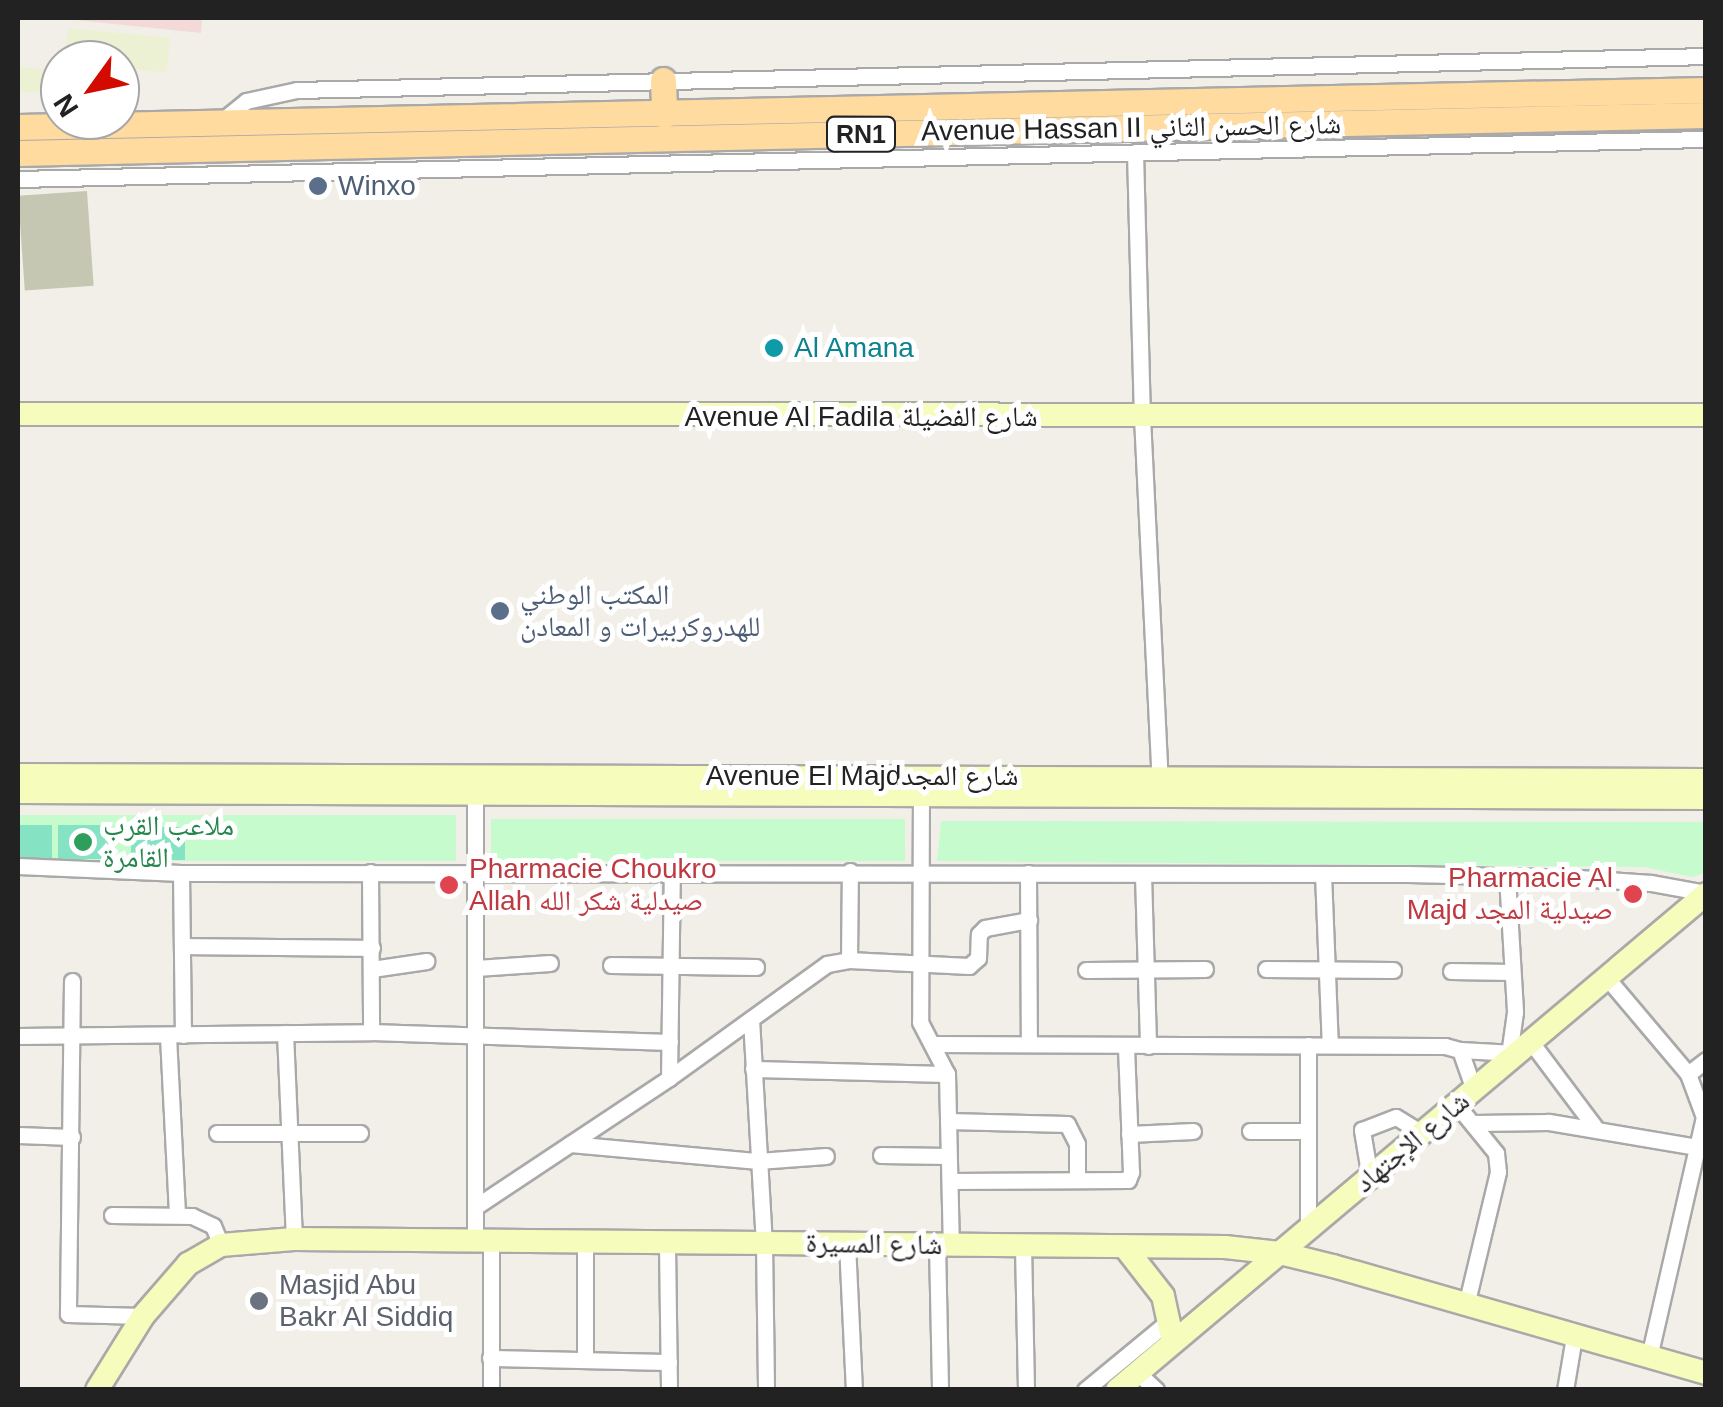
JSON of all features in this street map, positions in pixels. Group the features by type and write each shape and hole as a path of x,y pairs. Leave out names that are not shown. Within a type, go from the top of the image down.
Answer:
{"main road":[{"path":"664,80 664,115"},
{"name":"Avenue Hassan II شارع الحسن الثاني","path":"18,126 1706,90"},
{"name":"Avenue Hassan II شارع الحسن الثاني","path":"18,153 212,160 340,158 1577,130 1706,116"}],"street":[{"path":"219,123 246,101 296,90 1706,56"},
{"path":"1577,130 1706,139"},
{"path":"340,158 1136,152 1269,137"},
{"path":"1136,152 1142,417 1160,788"},
{"path":"18,179 212,160"},
{"name":"Avenue Al Fadila شارع الفضيلة","path":"18,414 1706,416"},
{"name":"Avenue El Majdشارع المجد","path":"18,776 475,785 1043,788 1706,780"},
{"path":"475,785 478,1205 491,1390"},
{"name":"Avenue El Majdشارع المجد","path":"18,792 475,785"},
{"path":"921,787 921,1029 947,1074 950,1180 940,1390"},
{"name":"Avenue El Majdشارع المجد","path":"1160,788 1706,798"},
{"path":"18,866 181,873 850,871 1507,876 1651,883 1706,893"},
{"path":"849,960 850,871"},
{"path":"370,872 371,1032"},
{"path":"669,1078 672,872"},
{"path":"177,1214 175,1035 184,946 181,873"},
{"path":"1028,874 1029,1044"},
{"path":"1322,874 1330,1045"},
{"path":"1143,875 1148,1046"},
{"path":"1507,876 1520,1049 1597,1130"},
{"name":"شارع الإجتهاد","path":"1118,1390 1171,1331 1280,1253 1706,893"},
{"path":"478,1205 669,1078 827,964 849,960 969,966 978,958 980,934 985,928 1029,920"},
{"path":"184,946 372,948"},
{"path":"372,969 426,961"},
{"path":"476,968 550,963"},
{"path":"611,965 756,967"},
{"path":"1266,968 1393,970"},
{"path":"1086,970 1205,969"},
{"path":"1451,971 1512,972"},
{"path":"1606,978 1688,1074 1704,1117 1697,1146 1698,1180 1649,1358"},
{"path":"72,981 68,1314 143,1316"},
{"path":"751,1019 764,1242 766,1390"},
{"path":"285,1032 294,1240"},
{"path":"18,1036 371,1032 670,1042"},
{"path":"933,1044 1520,1049"},
{"path":"950,1180 1128,1180 1126,1045"},
{"path":"1308,1045 1308,1229"},
{"path":"1460,1050 1466,1098 1474,1123 1496,1153 1498,1172 1466,1306"},
{"path":"1688,1074 1706,1060"},
{"path":"753,1070 947,1074"},
{"path":"1370,1178 1362,1130 1396,1117 1423,1134"},
{"path":"948,1121 1067,1124 1077,1144 1076,1177"},
{"path":"1474,1123 1549,1122 1697,1146"},
{"path":"1130,1134 1193,1131"},
{"path":"1250,1131 1307,1131"},
{"path":"216,1133 360,1133"},
{"path":"18,1135 72,1136"},
{"path":"570,1144 758,1161 826,1156"},
{"path":"881,1156 948,1156"},
{"path":"96,1390 143,1316 188,1264 221,1245 214,1226 177,1214 112,1216"},
{"name":"شارع المسيرة","path":"221,1245 294,1240 483,1239 667,1245 764,1242 1124,1246 1280,1253 1649,1358 1704,1378"},
{"path":"847,1243 854,1390"},
{"path":"585,1360 586,1244"},
{"path":"667,1245 669,1390"},
{"path":"1023,1246 1026,1390"},
{"path":"1086,1390 1171,1331 1164,1296 1124,1246"},
{"path":"1566,1390 1574,1337"},
{"path":"490,1358 669,1362"},
{"path":"1138,1372 1156,1390"}],"shaded area":[{"path":"56,18 202,18 201,33"},
{"path":"68,28 170,38 167,73 140,70 140,40 67,40"},
{"path":"18,67 40,69 40,93 18,91"},
{"path":"87,191 94,286 25,291 18,196"}],"green space":[{"path":"18,815 456,815 456,861 18,861"},
{"path":"491,819 905,819 905,861 491,861"},
{"path":"941,821 1705,822 1705,873 1692,877 1644,867 937,861"},
{"name":"ملاعب القرب القامرة","path":"18,825 52,825 52,859 18,859"},
{"name":"ملاعب القرب القامرة","path":"58,825 108,825 108,859 58,859"},
{"path":"131,827 185,827 185,860 131,860"}],"place":[{"name":"Winxo","path":"318,186"},
{"name":"Al Amana","path":"774,348"},
{"name":"المكتب الوطني للهدروكربيرات و المعادن","path":"500,611"},
{"name":"ملاعب القرب القامرة","path":"83,842"},
{"name":"Pharmacie Choukro Allah صيدلية شكر الله","path":"449,885"},
{"name":"Pharmacie Al Majd صيدلية المجد","path":"1633,894"},
{"name":"Masjid Abu Bakr Al Siddiq","path":"259,1301"}]}
